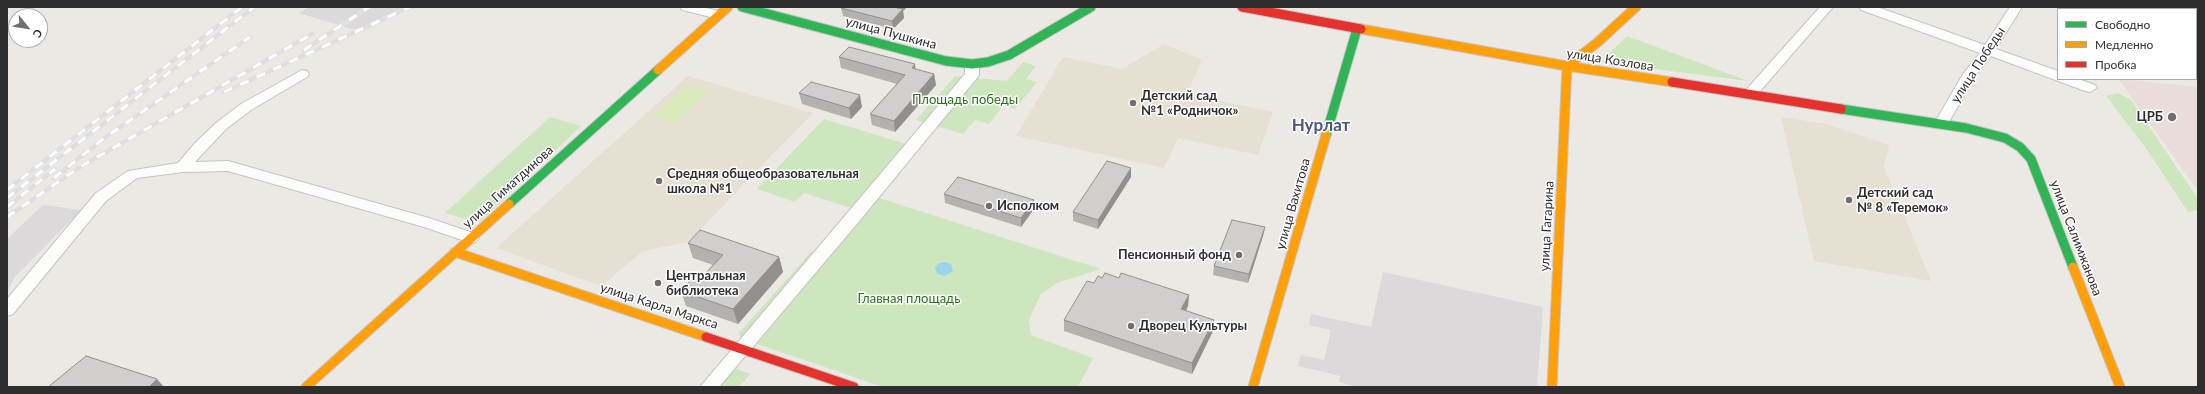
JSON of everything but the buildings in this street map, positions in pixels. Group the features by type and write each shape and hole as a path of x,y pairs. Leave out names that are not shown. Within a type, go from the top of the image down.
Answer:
{"street":[{"path":"686,7 723,11"},
{"name":"улица Пушкина","path":"742,7 946,61 972,64 988,62 1020,49 1091,7"},
{"name":"улица Козлова","path":"1242,7 1567,66 1976,130"},
{"path":"1567,66 1602,38 1636,7"},
{"path":"1750,94 1827,7"},
{"path":"1865,7 2057,76"},
{"name":"улица Победы","path":"1941,124 1970,74 1988,51 2016,7"},
{"name":"улица Гиматдинова","path":"306,387 723,11"},
{"name":"улица Вахитова","path":"1253,387 1357,29"},
{"path":"709,387 838,237 972,75 972,64"},
{"name":"улица Гагарина","path":"1552,387 1567,66"},
{"path":"183,167 200,146 221,126 246,107 302,74"},
{"path":"2068,80 2090,88"},
{"name":"улица Салимжанова","path":"1976,130 2014,143 2031,159 2120,387"},
{"path":"7,310 101,197 134,174 183,167 228,166 429,223 471,238"},
{"name":"улица Карла Маркса","path":"455,252 854,387"}],"shaded area":[{"path":"309,7 404,7 355,30 299,13"},
{"name":"Детский сад №1 «Родничок»","path":"1164,44 1202,60 1187,94 1273,112 1258,155 1178,138 1164,168 1016,136 1063,57 1122,69"},
{"name":"Средняя общеобразовательная школа №1","path":"688,76 813,113 688,242 643,251 601,286 496,248"},
{"name":"ЦРБ","path":"2120,80 2198,87 2198,191"},
{"name":"Детский сад № 8 «Теремок»","path":"1781,117 1826,124 1889,145 1884,167 1931,281 1814,261"},
{"path":"43,205 81,210 15,277 7,292 7,239"},
{"path":"1383,272 1543,307 1537,387 1358,387 1339,382 1340,376 1298,366 1301,355 1324,360 1331,330 1309,325 1311,314 1371,327"}],"green space":[{"path":"2198,7 2198,15 2197,8 2113,8"},
{"path":"1627,36 1748,81 1601,62"},
{"name":"Площадь победы","path":"1023,62 1036,66 1026,79 1037,82 1015,109 1003,106 989,124 975,120 963,134 916,120 955,76 1007,81"},
{"path":"687,85 709,91 675,123 653,116"},
{"path":"2118,93 2131,100 2198,199 2198,210 2188,212 2148,151 2106,96"},
{"path":"550,117 581,126 479,223 445,213"},
{"path":"824,119 906,144 851,208 804,193 795,202 757,189"},
{"name":"Главная площадь","path":"879,198 1101,269 1057,283 1040,295 1029,321 1031,335 1093,358 1078,387 883,387 757,344"},
{"path":"816,249 819,249 745,338 740,337 739,333 810,253"},
{"path":"731,367 750,374 739,387 714,387"}],"water":[{"path":"946,262 951,264 953,271 945,276 937,274 935,267 939,263"}],"railway":[{"path":"7,190 242,7"},
{"path":"7,198 254,7"},
{"path":"304,50 369,7"},
{"path":"224,92 410,7"},
{"path":"7,217 80,167 312,34"},
{"path":"54,178 103,139 250,37"},
{"path":"7,207 55,169"}],"traffic: fast":[{"path":"742,7 946,61 972,64 988,62 1009,55 1091,7"},
{"path":"1326,135 1357,29"},
{"path":"509,204 658,70"},
{"path":"1841,109 1966,128 2005,138 2020,147 2031,159 2073,267"}],"traffic: slow":[{"path":"658,70 728,7"},
{"path":"1567,66 1598,42 1636,7"},
{"path":"1361,29 1567,66 1672,82"},
{"path":"1552,387 1567,66"},
{"path":"1253,387 1326,135"},
{"path":"306,387 509,204"},
{"path":"455,252 706,337"},
{"path":"2073,267 2120,387"}],"traffic: jam":[{"path":"1242,7 1361,29"},
{"path":"1672,82 1841,109"},
{"path":"706,337 854,387"}],"place":[{"name":"Детский сад №1 «Родничок»","path":"1133,103"},
{"name":"ЦРБ","path":"2172,117"},
{"name":"Средняя общеобразовательная школа №1","path":"659,181"},
{"name":"Детский сад № 8 «Теремок»","path":"1849,200"},
{"name":"Исполком","path":"989,206"},
{"name":"Пенсионный фонд","path":"1239,255"},
{"name":"Центральная библиотека","path":"658,283"},
{"name":"Дворец Культуры","path":"1131,326"}],"district":[{"name":"Нурлат","path":"1321,126"}]}
